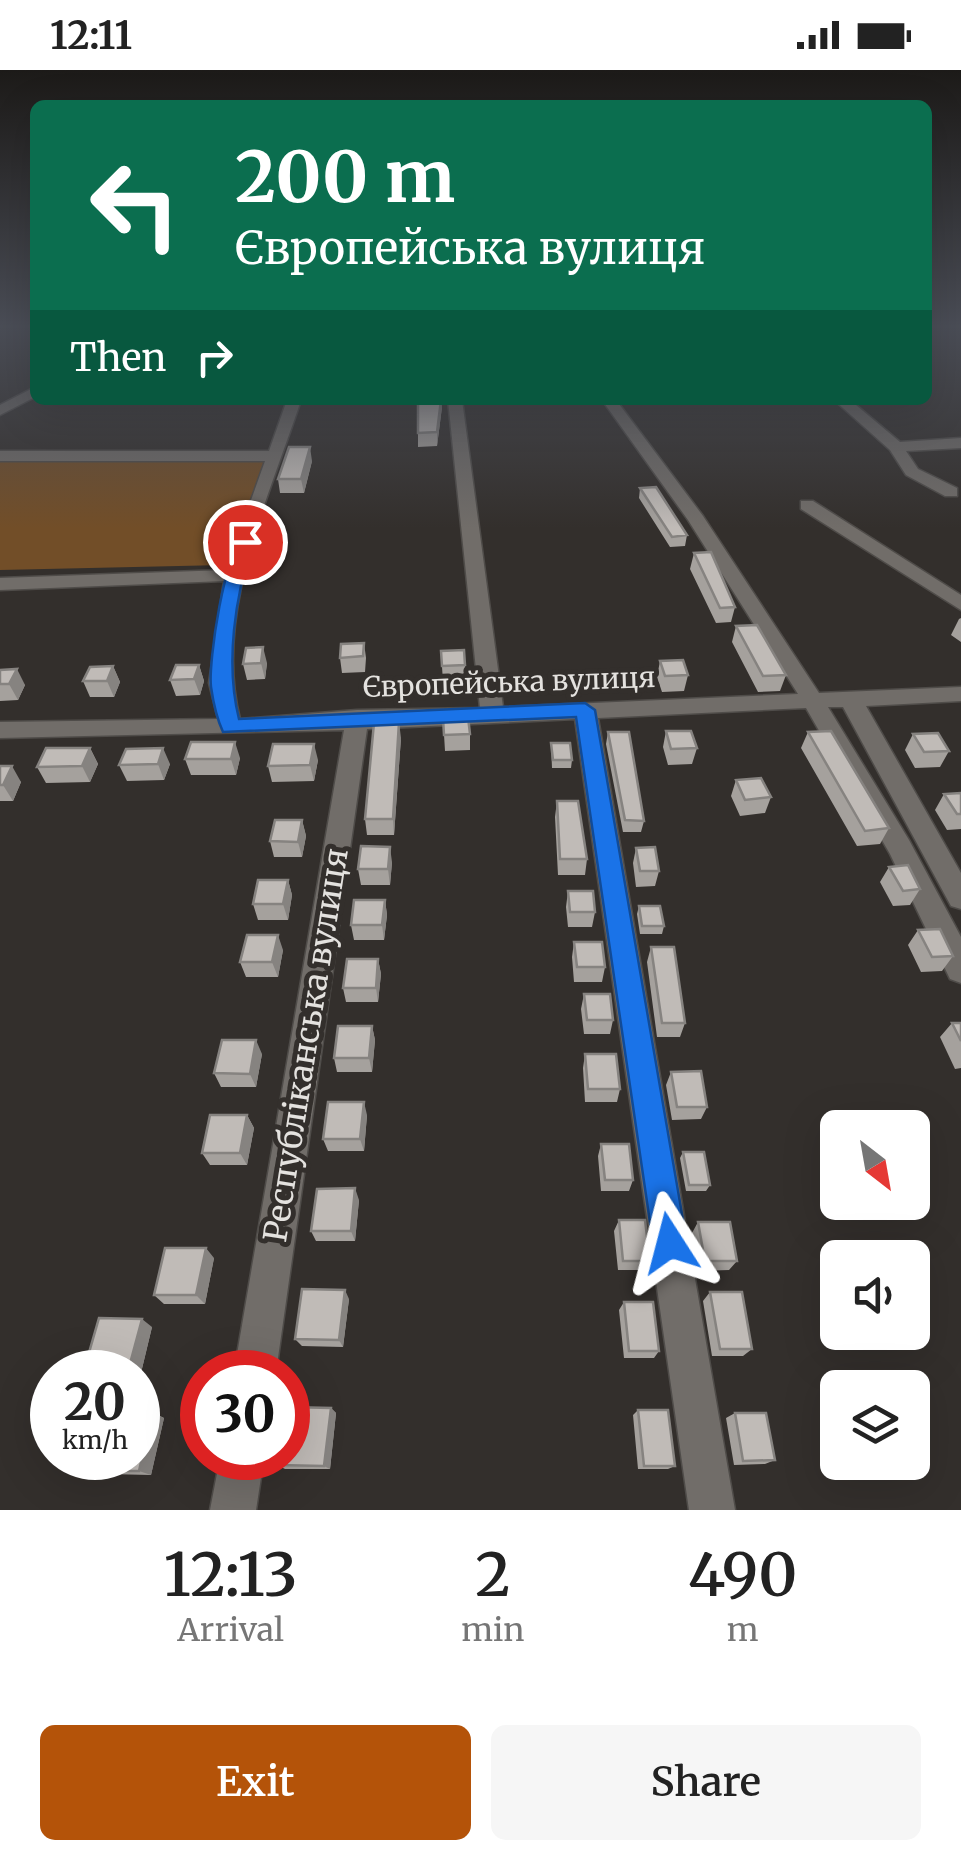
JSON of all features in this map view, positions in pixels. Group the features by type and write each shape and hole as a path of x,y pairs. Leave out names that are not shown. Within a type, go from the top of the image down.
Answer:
{"street":[{"path":"0,411 30,394"},
{"path":"231,727 220,683 234,575 292,405"},
{"path":"456,405 492,713"},
{"path":"613,405 707,529 813,700 927,889 961,970"},
{"path":"848,405 896,447 912,472 952,492"},
{"path":"896,447 961,443"},
{"path":"0,456 276,456"},
{"path":"807,506 961,604"},
{"path":"0,584 234,575"},
{"name":"Європейська вулиця","path":"0,730 231,727 358,718 961,694"},
{"path":"850,698 961,898"},
{"path":"585,710 712,1510"},
{"name":"Республіканська вулиця","path":"258,1350 358,718"},
{"path":"234,1510 239,1480"}],"shaded area":[{"path":"267,458 224,565 0,570 0,461"}],"building":[{"path":"418,405 440,405 437,432 418,433"},
{"path":"289,447 310,447 301,479 278,479"},
{"path":"656,487 687,535 672,537 640,488"},
{"path":"711,552 735,607 720,608 694,553"},
{"path":"757,625 786,675 763,676 736,626"},
{"path":"364,643 363,656 340,658 341,644"},
{"path":"263,647 261,663 243,664 246,648"},
{"path":"464,650 465,665 442,666 441,651"},
{"path":"683,660 688,675 665,676 660,661"},
{"path":"176,665 199,665 194,679 170,680"},
{"path":"113,666 107,681 83,681 90,667"},
{"path":"17,669 9,684 0,684 0,670"},
{"path":"468,717 470,734 444,735 443,718"},
{"path":"399,722 393,819 365,819 374,723"},
{"path":"666,731 691,731 697,748 671,749"},
{"path":"831,731 889,828 865,831 808,732"},
{"path":"608,732 629,732 644,821 625,820"},
{"path":"938,733 949,751 924,752 913,734"},
{"path":"191,742 235,742 231,759 185,759"},
{"path":"551,743 570,743 572,760 553,760"},
{"path":"273,744 314,744 310,765 268,766"},
{"path":"46,748 90,748 82,766 37,767"},
{"path":"163,748 158,764 119,765 126,749"},
{"path":"0,766 12,766 3,785 0,785"},
{"path":"761,778 771,797 745,800 736,780"},
{"path":"961,793 961,814 957,814 944,794"},
{"path":"557,801 578,801 587,859 560,859"},
{"path":"275,820 302,820 298,842 270,841"},
{"path":"361,846 390,847 388,869 358,869"},
{"path":"655,847 659,871 640,871 636,848"},
{"path":"908,865 920,889 903,891 889,867"},
{"path":"258,880 288,880 283,904 253,904"},
{"path":"568,891 593,891 595,912 570,912"},
{"path":"354,900 385,900 382,925 351,925"},
{"path":"639,906 660,906 664,926 642,926"},
{"path":"940,929 953,956 932,957 918,930"},
{"path":"247,935 278,935 272,962 240,962"},
{"path":"574,942 602,942 605,967 577,967"},
{"path":"651,947 674,947 685,1023 662,1023"},
{"path":"347,959 378,959 376,988 343,988"},
{"path":"584,994 610,994 613,1020 587,1020"},
{"path":"952,1023 961,1023 961,1041"},
{"path":"338,1026 372,1026 369,1058 334,1058"},
{"path":"222,1040 256,1040 250,1074 214,1073"},
{"path":"585,1054 616,1054 620,1089 588,1089"},
{"path":"701,1071 707,1107 677,1107 671,1072"},
{"path":"328,1102 364,1102 360,1139 323,1139"},
{"path":"210,1115 247,1115 240,1153 202,1153"},
{"path":"601,1144 629,1144 633,1180 605,1180"},
{"path":"683,1152 704,1152 710,1185 689,1185"},
{"path":"355,1188 351,1231 311,1231 317,1189"},
{"path":"619,1220 645,1220 650,1261 623,1261"},
{"path":"698,1222 730,1222 737,1261 705,1261"},
{"path":"165,1248 206,1248 196,1295 154,1295"},
{"path":"302,1289 345,1290 339,1340 295,1339"},
{"path":"710,1292 742,1292 752,1349 720,1349"},
{"path":"624,1302 653,1302 659,1351 629,1351"},
{"path":"99,1318 142,1319 134,1350 90,1350"},
{"path":"310,1408 331,1408 324,1466 310,1466"},
{"path":"638,1410 668,1410 675,1466 644,1466"},
{"path":"735,1413 766,1413 775,1460 743,1461"}],"route":[{"path":"245,542 234,575 220,683 231,727 585,710 670,1243"}]}
